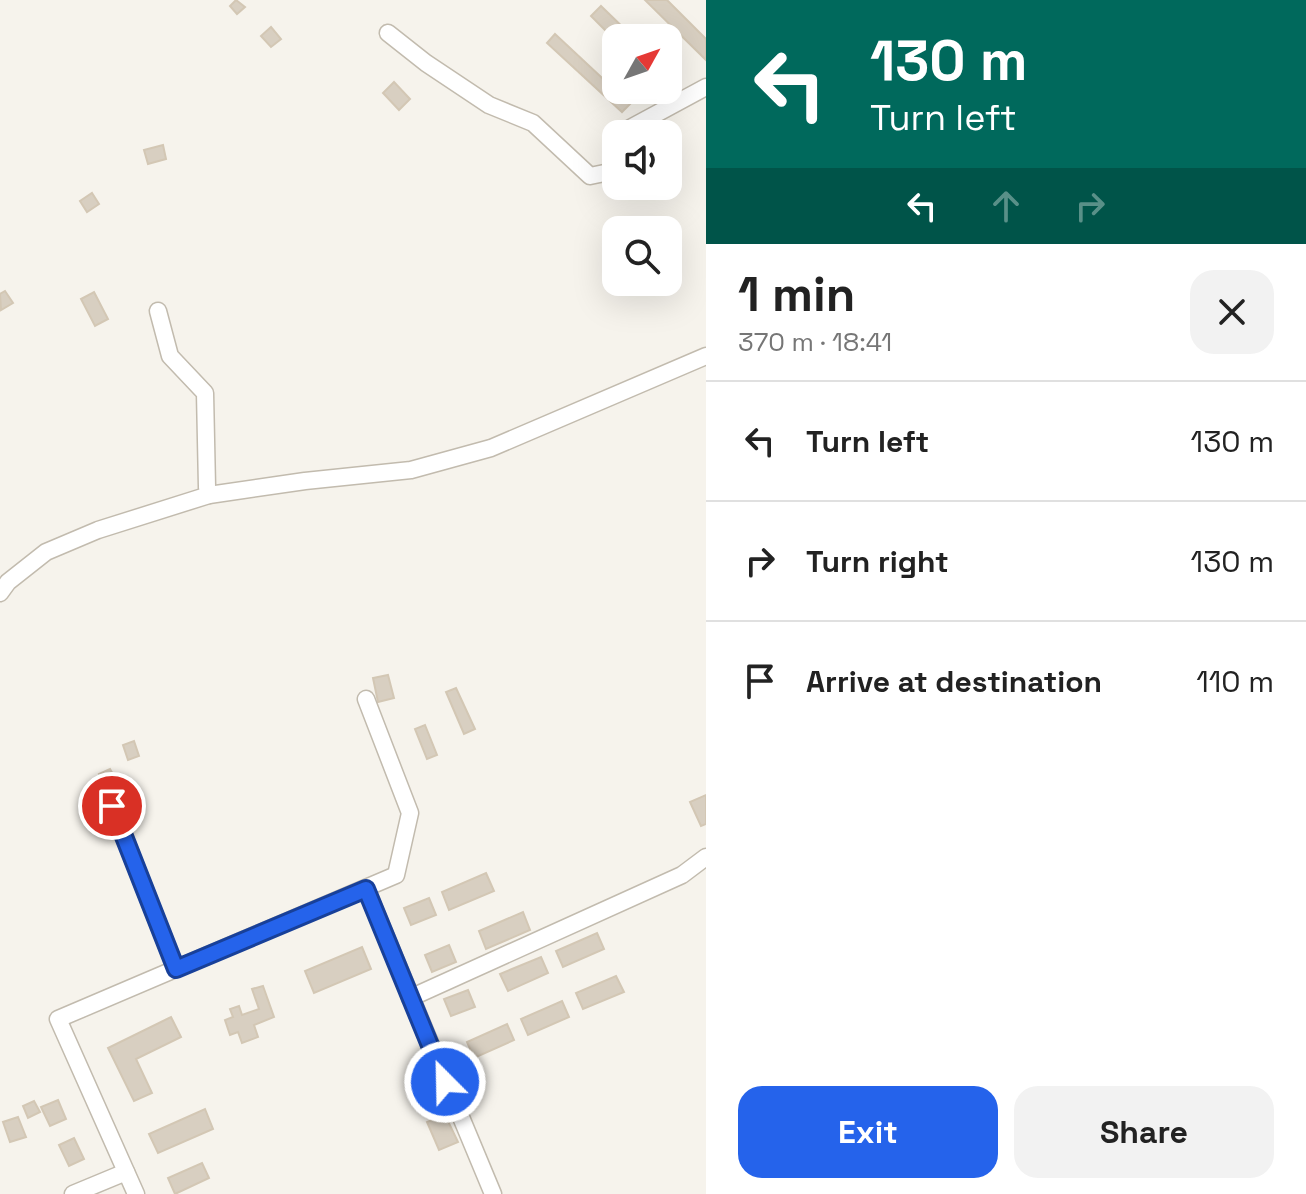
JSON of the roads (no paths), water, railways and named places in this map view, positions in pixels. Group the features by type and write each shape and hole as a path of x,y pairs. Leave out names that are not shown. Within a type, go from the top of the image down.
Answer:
{"street":[{"path":"388,33 489,105 533,123 590,176 602,174"},
{"path":"645,120 706,87"},
{"path":"158,311 170,356 205,393 209,495"},
{"path":"0,593 8,582 46,552 98,530 209,495 411,470 491,448 706,356"},
{"path":"136,1194 58,1019 396,875 410,813 366,699"},
{"path":"112,806 176,969"},
{"path":"410,998 682,875 706,857"},
{"path":"366,889 493,1194"},
{"path":"73,1194 126,1172"}]}
